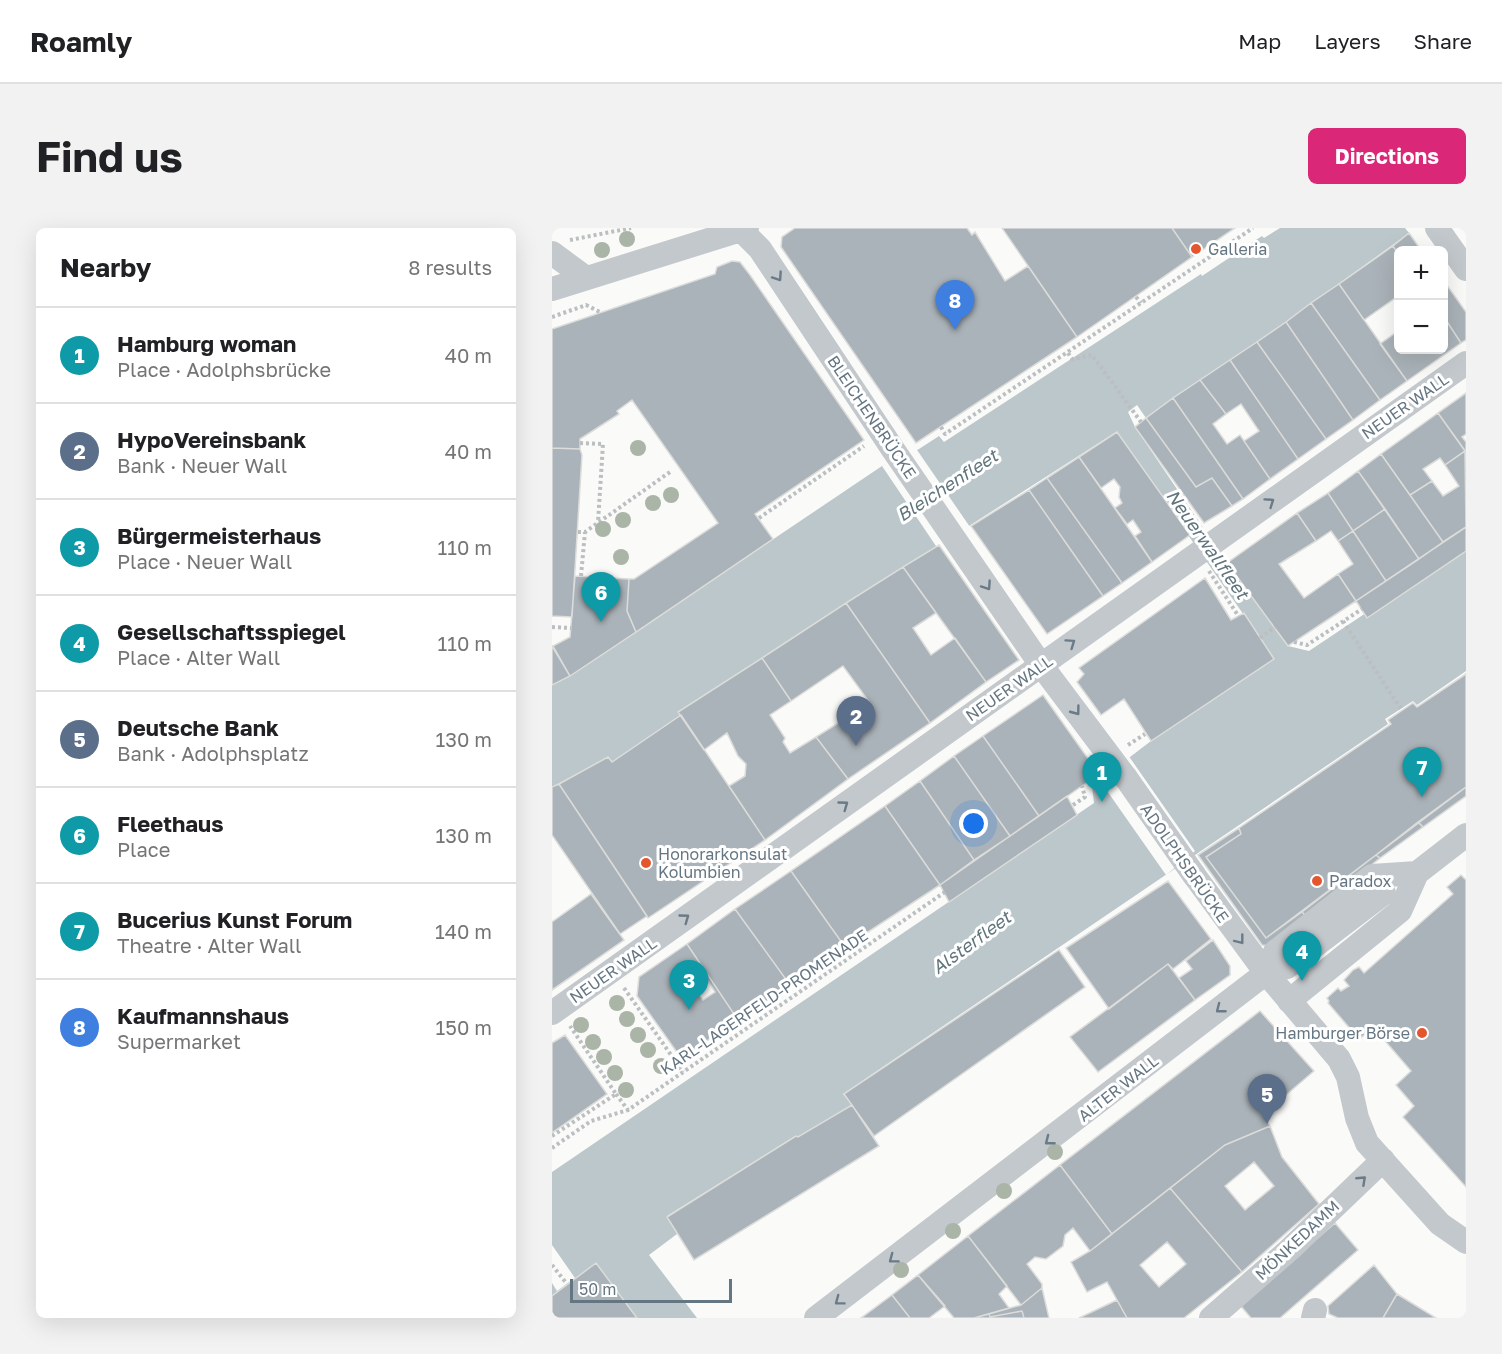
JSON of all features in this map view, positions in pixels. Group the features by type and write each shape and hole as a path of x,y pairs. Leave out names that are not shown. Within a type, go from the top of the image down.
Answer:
{"street":[{"path":"1437,228 1466,269"},
{"path":"552,289 743,229"},
{"name":"BLEICHENBRÜCKE","path":"743,229 760,249 1041,665"},
{"path":"558,247 586,278"},
{"name":"NEUER WALL","path":"555,1011 1466,363"},
{"name":"ADOLPHSBRÜCKE","path":"1041,665 1126,778 1227,924 1266,974 1339,1059 1348,1077 1359,1126 1367,1143 1440,1224 1466,1242"},
{"path":"1289,1001 1400,911 1417,873 1466,835"},
{"name":"ALTER WALL","path":"816,1318 1266,974 1275,952 1372,876 1417,873"},
{"path":"1266,974 1287,967 1384,893"},
{"name":"MÖNKEDAMM","path":"1211,1318 1289,1250 1383,1160"}],"path":[{"path":"558,247 631,228"},
{"path":"941,427 945,434 1253,228"},
{"path":"1136,297 1141,303"},
{"path":"552,317 586,305 602,313"},
{"path":"1068,353 1072,359 1092,355 1141,422"},
{"path":"580,443 603,444 598,523"},
{"path":"759,518 857,452"},
{"path":"578,532 585,532 670,472"},
{"path":"581,576 585,532"},
{"path":"1197,553 1239,617"},
{"path":"1294,642 1307,645 1362,609"},
{"path":"1343,621 1401,709"},
{"path":"552,627 571,628"},
{"path":"1260,638 1275,627"},
{"path":"1073,805 1085,797 1082,786"},
{"name":"KARL-LAGERFELD-PROMENADE","path":"552,1148 591,1121 628,1110 945,892"},
{"path":"612,971 683,1072"},
{"path":"555,1011 628,1110"},
{"path":"552,1136 616,1094"},
{"path":"552,1265 567,1284"}],"water":[{"path":"1280,228 1405,228 1409,233 1286,322 1146,418 1137,405 1128,412 1135,427 1227,563 1288,646 1309,651 1466,546 1466,671 1417,705 1413,701 1385,719 1388,724 843,1094 852,1105 798,1137 795,1136 667,1216 677,1234 649,1255 697,1318 637,1318 596,1263 552,1296 552,1172 1094,803 1092,786 1151,741 1274,658 1116,432 678,712 681,715 612,762 608,757 552,787 552,685 570,676 882,466 919,449 939,436 944,442 1201,274 1202,276 1262,236 1264,238"}],"pier":[{"path":"915,447 970,527 938,549 882,466"},
{"path":"1128,755 1195,851 1166,875 1098,778"},
{"path":"552,1245 575,1278 557,1291 552,1283"}],"building":[{"path":"795,228 967,228 972,235 975,232 1005,281 1028,266 1077,337 916,443 781,247 782,237"},
{"path":"1002,228 1172,228 1192,257 1077,337"},
{"name":"Galleria","path":"1172,228 1235,228 1192,257"},
{"path":"1409,233 1418,246 1394,248 1393,246"},
{"path":"1393,246 1394,299 1364,320 1339,284"},
{"path":"732,261 740,262 750,275 864,440 755,514 773,539 636,632 627,611 629,579 634,579 718,523 632,400 617,411 619,414 580,439 580,449 552,448 552,329 715,274 717,267"},
{"path":"1339,284 1407,381 1380,400 1311,303"},
{"path":"1448,287 1466,312 1466,340 1461,343 1448,323"},
{"path":"1311,303 1380,400 1353,420 1286,322"},
{"path":"1286,322 1353,420 1326,439 1257,342"},
{"path":"1448,323 1461,343 1448,352"},
{"path":"1394,334 1394,354 1445,354 1407,381 1380,344"},
{"path":"1257,342 1326,439 1298,459 1230,360"},
{"path":"1230,360 1298,459 1270,479 1244,441 1259,431 1241,404 1226,414 1200,380"},
{"path":"1200,380 1226,414 1213,424 1227,444 1240,435 1270,479 1243,499 1173,398"},
{"path":"1466,393 1466,434 1462,437 1466,442 1466,452 1438,413"},
{"path":"1173,398 1243,499 1232,506 1212,478 1196,487 1146,418"},
{"path":"1438,413 1465,451 1445,465 1440,458 1423,469 1432,481 1410,495 1381,454"},
{"path":"1146,418 1196,487 1212,478 1232,506 1204,523 1135,427"},
{"path":"1117,432 1190,535 1152,562 1135,536 1141,532 1133,520 1127,524 1115,508 1122,503 1119,497 1120,487 1114,479 1101,488 1079,457"},
{"path":"552,448 580,449 582,455 572,617 552,616"},
{"path":"1465,451 1466,527 1443,542 1410,495 1432,481 1443,496 1459,486 1445,465"},
{"path":"1381,454 1443,542 1419,559 1358,471"},
{"path":"1079,457 1152,562 1122,583 1047,478"},
{"path":"1358,471 1385,509 1353,531 1328,493"},
{"path":"1047,478 1122,583 1103,596 1029,490"},
{"path":"1029,490 1103,596 1047,634 971,526"},
{"path":"1328,493 1353,531 1338,541 1331,531 1316,541 1297,513"},
{"path":"1385,509 1419,559 1386,581 1353,531"},
{"path":"1297,513 1316,541 1279,564 1304,598 1338,574 1356,601 1288,646 1227,563"},
{"path":"1466,527 1466,551 1367,618 1356,601"},
{"path":"1353,531 1386,581 1356,601 1338,574 1353,564 1338,541"},
{"path":"939,545 1019,660 986,682 903,567"},
{"path":"903,567 936,613 913,628 931,655 955,638 986,682 930,723 846,603"},
{"path":"575,576 629,579 627,611 636,632 570,676 553,646 570,637"},
{"path":"1205,578 1231,620 1244,613 1274,659 1151,741 1124,699 1101,715 1077,682 1084,674 1079,668"},
{"path":"846,603 930,723 848,779 816,737 870,703 843,666 791,701 762,658"},
{"path":"552,646 570,676 552,685"},
{"path":"762,658 791,701 770,715 785,738 783,742 790,753 816,737 848,779 765,840 729,786 745,776 746,764 738,756 727,733 704,750 678,712"},
{"path":"1466,674 1466,787 1266,938 1206,857 1241,834 1239,828 1391,724 1388,720 1413,703 1417,707"},
{"path":"1043,695 1099,774 1039,816 983,736"},
{"path":"681,715 765,840 648,918 559,784 608,757 612,762"},
{"path":"983,736 1039,816 1010,836 954,756"},
{"path":"954,756 1010,836 974,860 920,781"},
{"path":"920,781 974,860 940,885 885,806"},
{"path":"559,784 647,916 620,934 552,835 552,787"},
{"path":"1466,787 1466,796 1423,827 1418,822"},
{"path":"1067,796 1077,815 949,902 940,885"},
{"path":"885,806 940,885 845,947 791,871"},
{"path":"1418,822 1423,827 1380,858 1376,855"},
{"path":"1239,828 1241,834 1206,857 1266,938 1302,912 1307,917 1270,946 1262,945 1198,855"},
{"path":"1376,855 1380,858 1307,917 1302,912"},
{"path":"791,871 845,947 790,985 735,909"},
{"name":"Hamburger Börse","path":"1461,875 1466,880 1466,1187 1403,1117 1414,1106 1396,1085 1411,1071 1374,1028 1359,1039 1328,1003 1327,998 1338,988 1341,991 1349,986 1344,980 1353,970 1359,967 1364,973 1453,894 1447,887"},
{"path":"1168,881 1211,939 1173,969 1168,964 1109,1009 1066,948"},
{"path":"591,894 624,940 552,990 552,922"},
{"path":"735,909 790,985 738,1020 687,944"},
{"path":"1213,940 1230,966 1230,975 1195,1000 1179,978 1192,969 1186,961"},
{"path":"687,944 738,1020 681,1058 637,996 639,977","holes":["708,981 715,992 703,1000 696,990"]},
{"path":"1059,950 1085,987 874,1136 844,1094"},
{"path":"1168,964 1195,1000 1098,1072 1070,1037"},
{"path":"1260,1011 1314,1071 1264,1114 1270,1126 1225,1145 1112,1234 1060,1165"},
{"path":"565,1035 607,1094 552,1133 552,1043"},
{"path":"852,1105 879,1146 694,1260 667,1217 796,1136 798,1137"},
{"path":"1270,1126 1282,1157 1319,1204 1242,1272 1170,1188 1225,1145","holes":["1254,1162 1274,1186 1245,1210 1225,1186"]},
{"path":"1060,1165 1112,1234 1090,1251 1073,1228 1065,1235 1063,1246 1046,1259 1035,1257 1027,1264 1042,1284 1042,1288 1021,1305 968,1236"},
{"path":"1170,1188 1242,1272 1184,1318 1127,1318 1107,1282 1087,1292 1071,1262 1090,1251","holes":["1167,1242 1186,1264 1159,1287 1140,1265"]},
{"path":"1335,1223 1358,1250 1280,1318 1251,1318 1240,1305"},
{"path":"968,1236 1007,1286 999,1294 1009,1308 974,1318 954,1318 918,1275"},
{"path":"596,1263 637,1318 552,1318 552,1296"},
{"path":"1374,1265 1397,1294 1383,1318 1338,1318 1329,1314 1328,1306"},
{"path":"918,1275 945,1306 929,1318 910,1318 892,1295"},
{"path":"1042,1288 1049,1318 1024,1318 1022,1311 990,1317 989,1314 1021,1305"},
{"path":"1397,1294 1436,1318 1383,1318"},
{"path":"892,1295 910,1318 861,1318"},
{"path":"1117,1300 1127,1318 1079,1318"},
{"path":"1022,1311 1024,1318 974,1318 989,1314 990,1317"}],"place":[{"name":"Galleria","path":"1196,249"},
{"name":"Kaufmannshaus","path":"955,330"},
{"name":"Fleethaus","path":"601,622"},
{"name":"HypoVereinsbank","path":"856,746"},
{"name":"Bucerius Kunst Forum","path":"1422,797"},
{"name":"Hamburg woman","path":"1102,802"},
{"name":"Honorarkonsulat Kolumbien","path":"646,863"},
{"name":"Paradox","path":"1317,881"},
{"name":"Gesellschaftsspiegel","path":"1302,981"},
{"name":"Bürgermeisterhaus","path":"689,1010"},
{"name":"Hamburger Börse","path":"1422,1033"},
{"name":"Deutsche Bank","path":"1267,1124"}],"water label":[{"name":"Bleichenfleet","path":"947,485"},
{"name":"Neuerwallfleet","path":"1208,544"},
{"name":"Alsterfleet","path":"971,942"}]}
